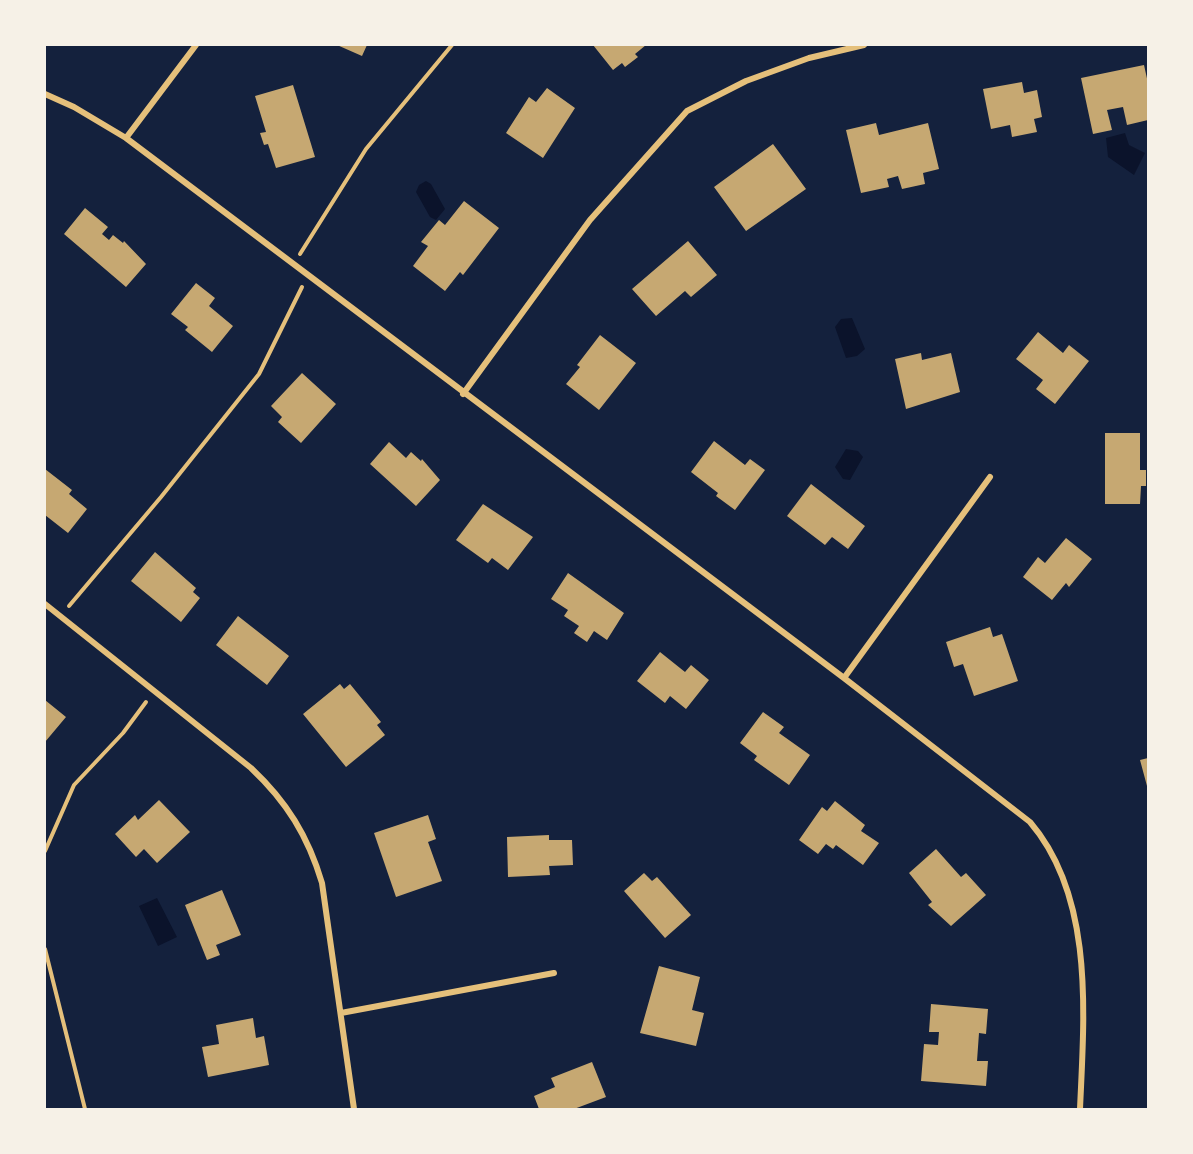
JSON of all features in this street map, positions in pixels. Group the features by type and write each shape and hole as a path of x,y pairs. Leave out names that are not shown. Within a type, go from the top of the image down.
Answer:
{"street":[{"path":"126,138 196,45"},
{"path":"463,394 590,220 687,111 752,79 810,58 864,45"},
{"path":"45,94 74,107 126,138 463,394 844,678 1030,822 1045,841 1070,897 1080,958 1082,1034 1080,1109"},
{"path":"844,678 990,477"},
{"path":"45,604 251,768 276,792 296,820 312,850 322,883 354,1109"},
{"path":"341,1013 554,973"}],"path":[{"path":"293,264 366,149 452,45"},
{"path":"61,616 260,374 307,276"},
{"path":"45,850 74,785 123,733 155,690"},
{"path":"45,949 85,1109"}],"water":[{"path":"1125,133 1129,145 1145,153 1134,175 1108,157 1106,138"},
{"path":"426,181 431,184 445,209 436,220 430,217 416,192 419,185"},
{"path":"852,318 865,349 857,356 846,358 835,327 841,319"},
{"path":"846,449 858,451 863,457 850,480 843,479 835,467"},
{"path":"157,898 177,937 158,946 139,906"}],"building":[{"path":"337,45 367,45 362,56"},
{"path":"593,45 646,45 635,54 638,57 625,67 622,63 613,70"},
{"path":"1144,65 1148,83 1148,120 1127,125 1123,107 1107,110 1112,130 1093,134 1081,78"},
{"path":"1022,82 1024,93 1037,90 1042,117 1034,119 1037,132 1012,137 1010,125 991,129 983,89"},
{"path":"293,85 315,157 276,168 268,144 264,145 260,133 266,132 255,96"},
{"path":"547,88 575,108 543,158 506,133 529,97 536,102"},
{"path":"876,123 879,135 928,123 939,169 923,173 925,184 902,189 898,176 887,179 889,187 861,193 846,130"},
{"path":"773,144 806,189 746,231 714,187"},
{"path":"464,201 499,228 463,275 460,272 445,291 413,266 428,246 421,242 439,220 445,225"},
{"path":"85,208 108,227 102,234 109,240 113,235 123,243 124,241 146,264 126,287 64,234"},
{"path":"688,241 717,275 691,297 685,291 656,316 632,289"},
{"path":"196,283 215,298 209,306 233,326 212,352 185,330 188,327 171,314"},
{"path":"1038,332 1063,353 1069,345 1089,361 1055,404 1036,389 1043,380 1016,359"},
{"path":"600,335 636,363 599,410 566,384 580,367 577,365"},
{"path":"921,353 922,360 951,353 960,392 906,409 895,359"},
{"path":"302,373 336,404 301,443 278,422 282,417 271,406"},
{"path":"1105,433 1140,433 1140,470 1146,470 1146,486 1141,486 1140,504 1105,504"},
{"path":"714,441 745,465 750,459 765,470 735,510 716,496 718,493 691,472"},
{"path":"389,442 406,458 411,452 421,461 422,459 440,480 416,506 370,464"},
{"path":"45,469 72,490 69,494 87,509 68,533 45,515"},
{"path":"811,484 865,526 848,549 832,537 825,545 787,516"},
{"path":"483,504 533,537 508,570 492,558 488,563 456,540"},
{"path":"1066,538 1092,559 1069,587 1066,583 1052,600 1023,577 1038,557 1045,563"},
{"path":"155,552 196,588 193,592 200,598 181,622 131,581"},
{"path":"568,573 624,613 607,640 594,631 587,642 574,633 579,626 564,616 568,610 551,599"},
{"path":"238,616 289,656 267,685 216,645"},
{"path":"990,627 993,637 1002,634 1018,681 974,696 963,664 954,667 946,642"},
{"path":"660,652 685,672 691,665 709,680 686,709 670,696 665,703 637,681"},
{"path":"340,684 344,689 350,684 381,722 377,725 385,735 346,767 303,714"},
{"path":"45,700 66,717 45,742"},
{"path":"763,712 784,727 779,733 810,755 789,785 754,760 757,756 740,743"},
{"path":"1148,758 1148,786 1147,786 1140,760"},
{"path":"159,800 190,832 157,863 144,849 136,857 115,834 135,815 138,820"},
{"path":"835,801 865,825 861,831 879,843 863,865 836,845 833,849 826,844 818,854 799,840 822,807 827,811"},
{"path":"428,815 436,839 428,842 442,881 396,897 374,833"},
{"path":"549,835 549,840 572,840 573,865 549,866 550,875 508,877 507,837"},
{"path":"936,849 961,877 966,873 986,895 951,926 928,905 932,902 909,873"},
{"path":"644,873 652,881 657,877 691,915 665,938 624,891"},
{"path":"222,890 241,935 216,945 220,955 207,960 185,905"},
{"path":"659,966 700,977 692,1010 704,1013 696,1046 640,1033"},
{"path":"931,1004 988,1009 986,1034 979,1033 977,1061 988,1061 986,1086 921,1081 924,1044 938,1045 939,1032 929,1032"},
{"path":"253,1018 256,1038 264,1036 269,1065 208,1077 202,1047 219,1044 216,1025"},
{"path":"592,1062 606,1097 574,1109 539,1109 534,1096 555,1087 551,1078"}]}
